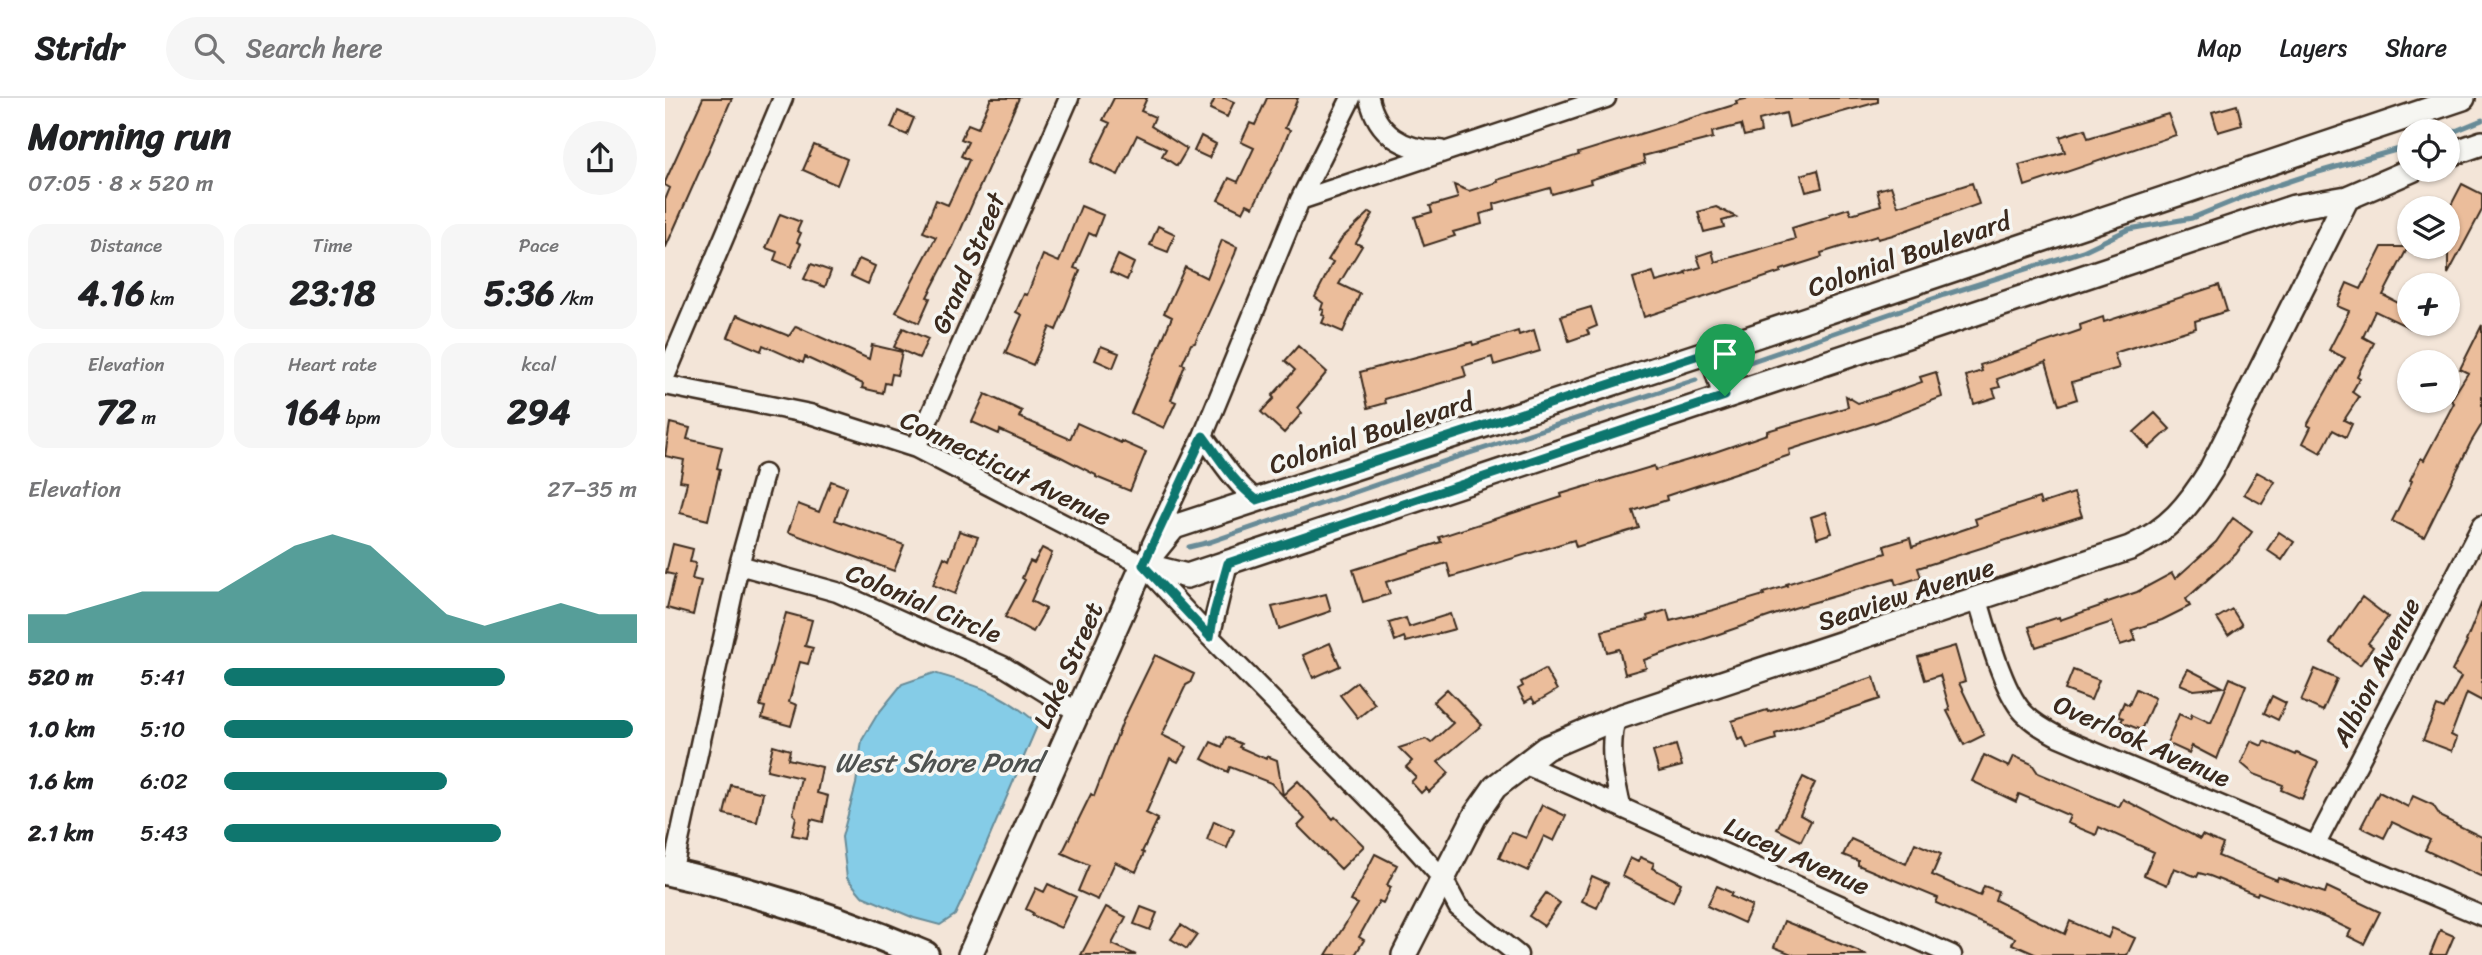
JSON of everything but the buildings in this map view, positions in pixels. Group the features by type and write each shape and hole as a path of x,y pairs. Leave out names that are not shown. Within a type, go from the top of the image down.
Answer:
{"main road":[{"path":"669,872 778,901 925,955"}],"street":[{"path":"665,377 783,98"},
{"name":"Grand Street","path":"916,448 1069,98"},
{"name":"Lake Street","path":"970,955 1203,436 1300,200 1351,98"},
{"path":"1369,98 1376,120 1391,138 1400,144 1421,149 1451,150"},
{"path":"1300,200 1606,98"},
{"name":"Colonial Boulevard","path":"1143,565 1174,527 1711,351 2463,98"},
{"path":"2460,151 2482,144"},
{"path":"1143,565 1187,576 2294,206 2347,198 2397,176"},
{"name":"Seaview Avenue","path":"1404,955 1476,814 1495,787 1546,748 1616,718 2130,548 2163,529 2194,498 2211,470 2347,198"},
{"path":"1711,351 1725,396"},
{"name":"Connecticut Avenue","path":"665,385 810,414 916,448 1143,565 1394,824 1443,879 1458,907 1518,955"},
{"path":"1203,436 1231,476 1243,490 1257,500"},
{"path":"669,872 739,565 764,474"},
{"name":"Albion Avenue","path":"2316,844 2482,525"},
{"path":"1210,637 1228,563"},
{"name":"Colonial Circle","path":"739,565 837,592 1003,666 1079,713"},
{"name":"Overlook Avenue","path":"1978,600 2016,704 2040,726 2059,737 2482,916"},
{"path":"1616,718 1612,739 1612,763 1621,806"},
{"name":"Lucey Avenue","path":"1524,764 1952,955"}],"water":[{"name":"West Shore Pond","path":"934,673 989,691 1013,704 1038,724 955,915 940,925 914,918 862,896 847,878 842,837 856,784 862,740 877,715 902,684"}],"waterway":[{"path":"2460,129 2482,120"},
{"path":"1744,364 1944,295 2083,251 2129,229 2192,218 2308,175 2397,150"},
{"path":"1189,547 1696,380"}],"route":[{"path":"1711,351 1725,396 1228,563 1210,637 1143,565 1203,436 1231,476 1243,490 1257,500 1711,351"}]}
